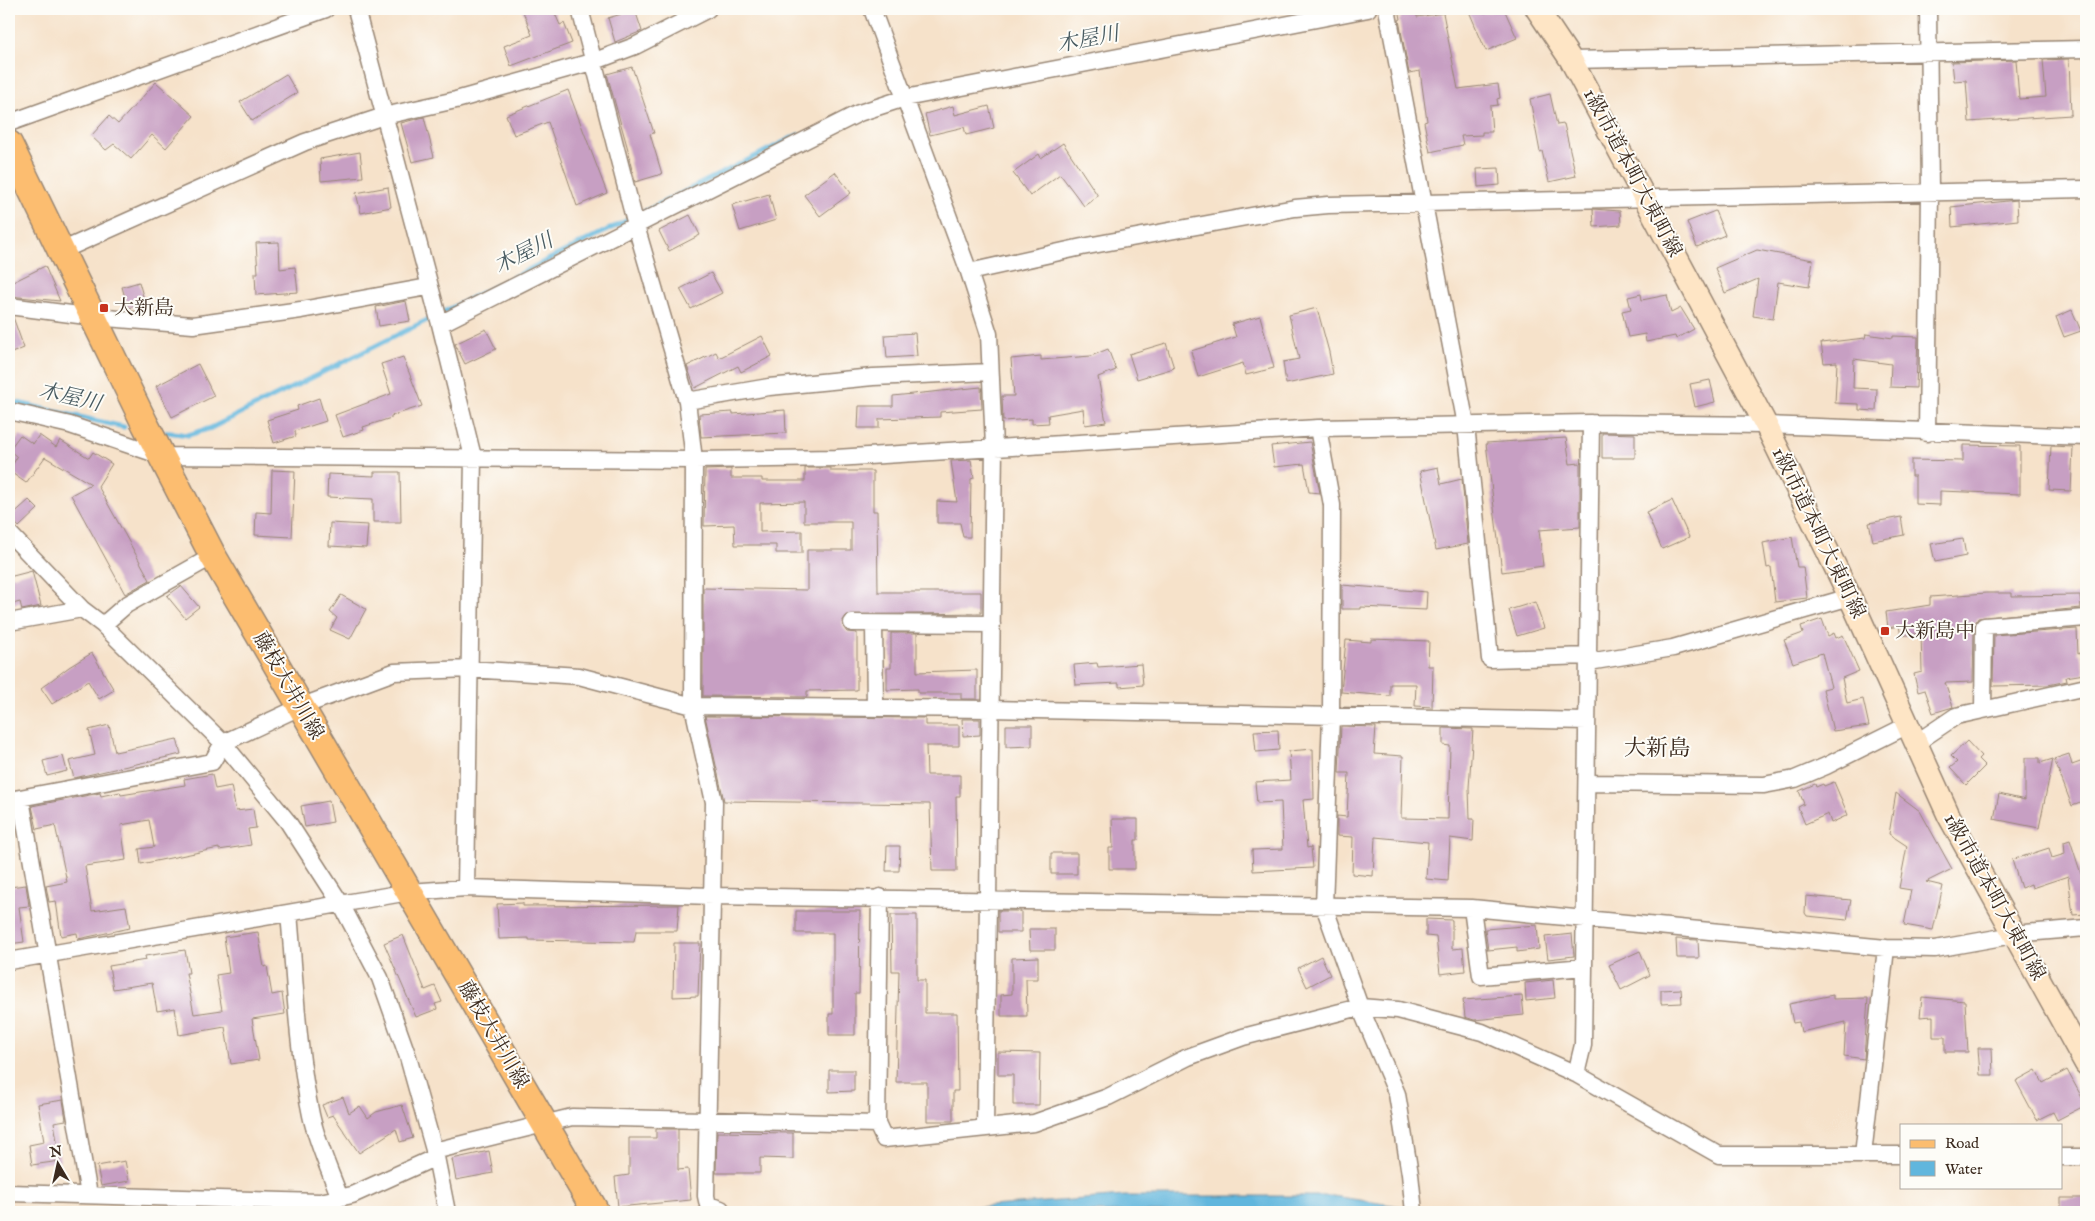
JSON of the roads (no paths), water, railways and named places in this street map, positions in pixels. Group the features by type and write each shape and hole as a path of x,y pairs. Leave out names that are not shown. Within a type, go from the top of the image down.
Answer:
{"main road":[{"name":"藤枝大井川線","path":"9,144 213,556 596,1212"}],"street":[{"path":"9,123 326,9"},
{"path":"356,9 472,457 466,888"},
{"path":"580,9 595,61 634,219 687,401 694,460 693,706 714,802 706,1196 708,1205 721,1209"},
{"path":"61,251 305,142 384,116 456,100 595,61 635,46 708,9"},
{"path":"872,9 969,272 989,334 994,447 985,1128"},
{"path":"437,317 634,219 859,113 905,98 1368,9"},
{"path":"1387,9 1466,425 1490,659 1589,659 1673,648 1850,597"},
{"name":"1級市道本町大東町線","path":"1537,9 1571,60 1646,197 1766,425 1850,597 1949,816 2013,936 2086,1064"},
{"path":"1927,433 1930,192 1930,52 1928,9"},
{"path":"1571,60 2086,49"},
{"path":"969,272 1082,247 1295,208 1424,202 2086,189"},
{"path":"9,306 94,317 193,325 301,310 428,287"},
{"path":"687,401 769,388 873,377 990,372"},
{"path":"9,411 70,425 162,456 694,460 836,458 1318,428 1591,423 1766,425 1927,433 2086,437"},
{"path":"1576,1074 1583,1045 1591,423"},
{"path":"1318,428 1332,505 1332,716 1324,906 1360,1007 1397,1094 1414,1212"},
{"path":"9,533 82,610 103,625 223,743 288,822 341,904 380,978 408,1057 435,1154 446,1212"},
{"path":"103,625 126,605 213,556"},
{"path":"9,622 82,610"},
{"path":"1983,710 1984,626 2086,618"},
{"path":"852,623 874,625 992,624"},
{"path":"874,625 875,707"},
{"path":"89,1195 50,954 15,800 212,762 223,743 300,707 394,672 468,669 579,676 693,706 991,708 1588,721"},
{"path":"1587,783 1764,785 1795,779 1956,716 2086,687"},
{"path":"9,961 409,892 466,888 712,896 987,898 1472,908 1886,948 1935,949 2013,936 2086,928"},
{"path":"880,897 877,1124 884,1139 1034,1123 1108,1097 1188,1057 1244,1038 1360,1007 1398,1010 1482,1032 1576,1074 1719,1155 1900,1156"},
{"path":"1472,908 1481,976 1584,967"},
{"path":"288,913 303,1063 311,1115 319,1144 340,1198"},
{"path":"1863,1155 1886,948"},
{"path":"9,1193 320,1202 352,1195 435,1154 572,1117 877,1124"},
{"path":"2062,1157 2086,1157"}],"water":[{"path":"1124,1196 1333,1196 1438,1212 911,1212"}],"waterway":[{"name":"木屋川","path":"167,432 188,435 211,428 798,135"},
{"name":"木屋川","path":"9,401 124,427"}],"place":[{"name":"大新島","path":"104,308"},
{"name":"大新島中","path":"1885,631"}],"district":[{"name":"大新島","path":"1657,749"}]}
